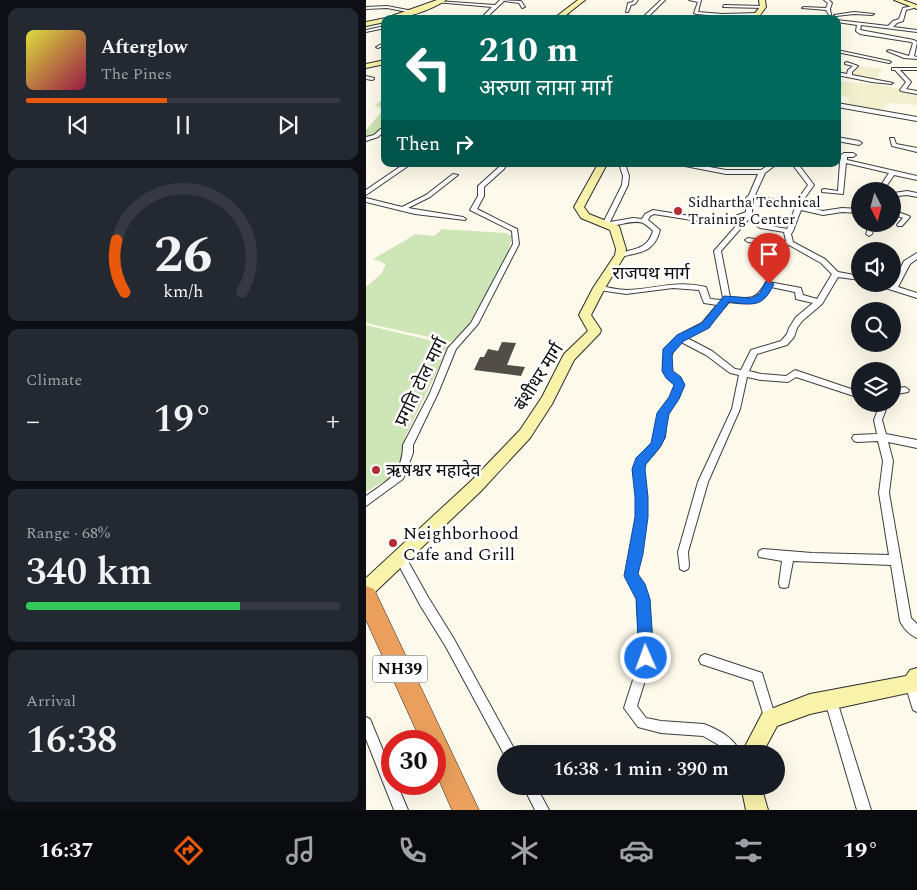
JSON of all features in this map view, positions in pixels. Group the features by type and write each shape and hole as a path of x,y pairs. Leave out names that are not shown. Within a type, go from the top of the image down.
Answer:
{"highway":[{"name":"NH39","path":"368,611 428,730"},
{"name":"NH39","path":"446,768 466,810"}],"main road":[{"path":"561,15 582,0"},
{"path":"898,0 916,8"},
{"path":"403,15 440,1"},
{"path":"757,15 763,3"},
{"path":"366,66 381,63"},
{"path":"600,167 579,207 585,216 607,223 618,233 621,248 620,255"},
{"name":"बंशीधर मार्ग","path":"366,589 476,486 525,434 547,400 569,357 594,333 585,315 599,288 620,255"},
{"path":"756,745 770,718 810,704 914,681"},
{"path":"753,795 757,810"}],"street":[{"path":"486,15 503,0 520,2 523,7"},
{"path":"627,11 629,4 634,3 636,0"},
{"path":"647,15 662,0"},
{"path":"691,0 700,1 694,12 722,15"},
{"path":"440,1 495,6"},
{"path":"828,2 830,15"},
{"path":"828,2 836,15 872,14"},
{"path":"724,6 763,3"},
{"path":"462,8 468,4"},
{"path":"366,8 387,7 413,12"},
{"path":"697,8 709,8"},
{"path":"804,8 828,9"},
{"path":"890,27 895,22 902,20 904,11 907,8 916,8"},
{"path":"841,21 917,31"},
{"path":"859,23 858,31 862,33 912,40 915,43 915,50 911,58"},
{"path":"366,31 376,25 378,34"},
{"path":"862,33 862,40"},
{"path":"889,51 911,58"},
{"path":"841,52 889,62 896,58 911,58"},
{"path":"889,62 887,67 917,69"},
{"path":"847,63 856,66 850,70 848,76"},
{"path":"366,66 366,72"},
{"path":"896,69 909,82 903,90 917,93"},
{"path":"841,74 863,82 891,82"},
{"path":"366,77 372,79"},
{"path":"841,106 917,119"},
{"path":"841,110 845,106"},
{"path":"366,140 376,136 381,131"},
{"path":"892,139 894,145 917,150"},
{"path":"841,140 859,142"},
{"path":"841,159 844,155 853,155"},
{"path":"841,160 873,166 892,173 917,178"},
{"path":"366,193 404,167"},
{"name":"प्रगति टोल मार्ग","path":"366,502 400,476 408,452 408,444 434,393 452,348 474,324 516,244 516,230 473,210 481,196 481,186 502,167"},
{"path":"607,223 625,185 626,176 623,167"},
{"path":"700,167 726,172 762,172"},
{"path":"729,745 704,730 662,727 642,723 630,708 646,658 643,599 640,589 631,576 641,517 642,497 638,469 641,462 656,446 660,437 663,413 674,399 679,385 677,380 667,371 667,354 669,349 680,338 705,326 725,301 717,251 726,240 740,230 749,213 749,198 752,196 755,185 762,172 770,167"},
{"path":"790,243 787,233 790,231 801,199 811,185 797,167"},
{"path":"824,191 841,193 840,167"},
{"path":"886,182 892,173"},
{"path":"404,208 428,196 455,174"},
{"path":"366,181 378,184"},
{"path":"901,194 917,195"},
{"path":"752,196 823,213 851,210"},
{"path":"366,200 434,216 463,219"},
{"path":"644,221 647,215 653,212 723,223 749,213"},
{"path":"901,215 907,217 901,224"},
{"path":"607,223 633,220 644,221 658,230 651,245 620,255"},
{"path":"760,226 790,231"},
{"path":"748,240 777,244 790,243 823,261 836,274 851,276"},
{"path":"901,275 908,263 917,255"},
{"path":"684,566 683,552 703,482 736,409 743,375 754,352 784,343 791,336 793,328 799,319 819,302 836,274"},
{"name":"राजपथ मार्ग","path":"599,288 626,292 673,286 699,288 703,289 707,301 754,302 764,295 769,284 798,290 799,297 819,302"},
{"path":"901,290 917,296"},
{"path":"680,338 709,353 734,371 743,375 788,379 795,373 851,392"},
{"path":"901,391 905,390"},
{"path":"881,412 878,420 888,461 884,493 906,622 917,632"},
{"path":"857,438 883,437 917,444"},
{"path":"763,554 788,557 825,556 895,560"},
{"path":"400,557 506,745"},
{"path":"784,583 788,557"},
{"path":"705,660 758,677 770,718"},
{"path":"914,681 917,706"},
{"path":"830,701 864,810"},
{"path":"366,723 401,810"},
{"path":"534,795 542,810"}],"shaded area":[{"path":"858,66 883,70 872,81 850,76"},
{"path":"841,81 888,86 917,92 917,106 887,103 882,112 849,105 849,98 841,95"}],"green space":[{"path":"381,101 381,109 375,105"},
{"path":"381,112 381,130 373,138 366,140 366,130"},
{"path":"442,229 506,233 512,236 503,264 490,294 472,321 451,342 366,323 366,287 381,274 386,264 373,259 416,234 434,236"},
{"path":"366,325 450,345 405,437 401,466 388,479 366,492"}],"building":[{"path":"502,342 516,343 507,365 525,367 521,376 474,370 480,357 484,357 488,349 498,351"}],"place":[{"name":"Sidhartha Technical Training Center","path":"678,211"},
{"name":"ऋषश्वर महादेव","path":"376,470"},
{"name":"Neighborhood Cafe and Grill","path":"393,543"}],"route":[{"path":"646,658 643,599 640,589 631,576 631,570 640,535 642,497 638,469 641,462 656,446 660,437 663,413 674,399 679,385 677,380 667,371 667,354 669,349 680,338 705,326 727,298 754,302 764,295 769,284"}]}
